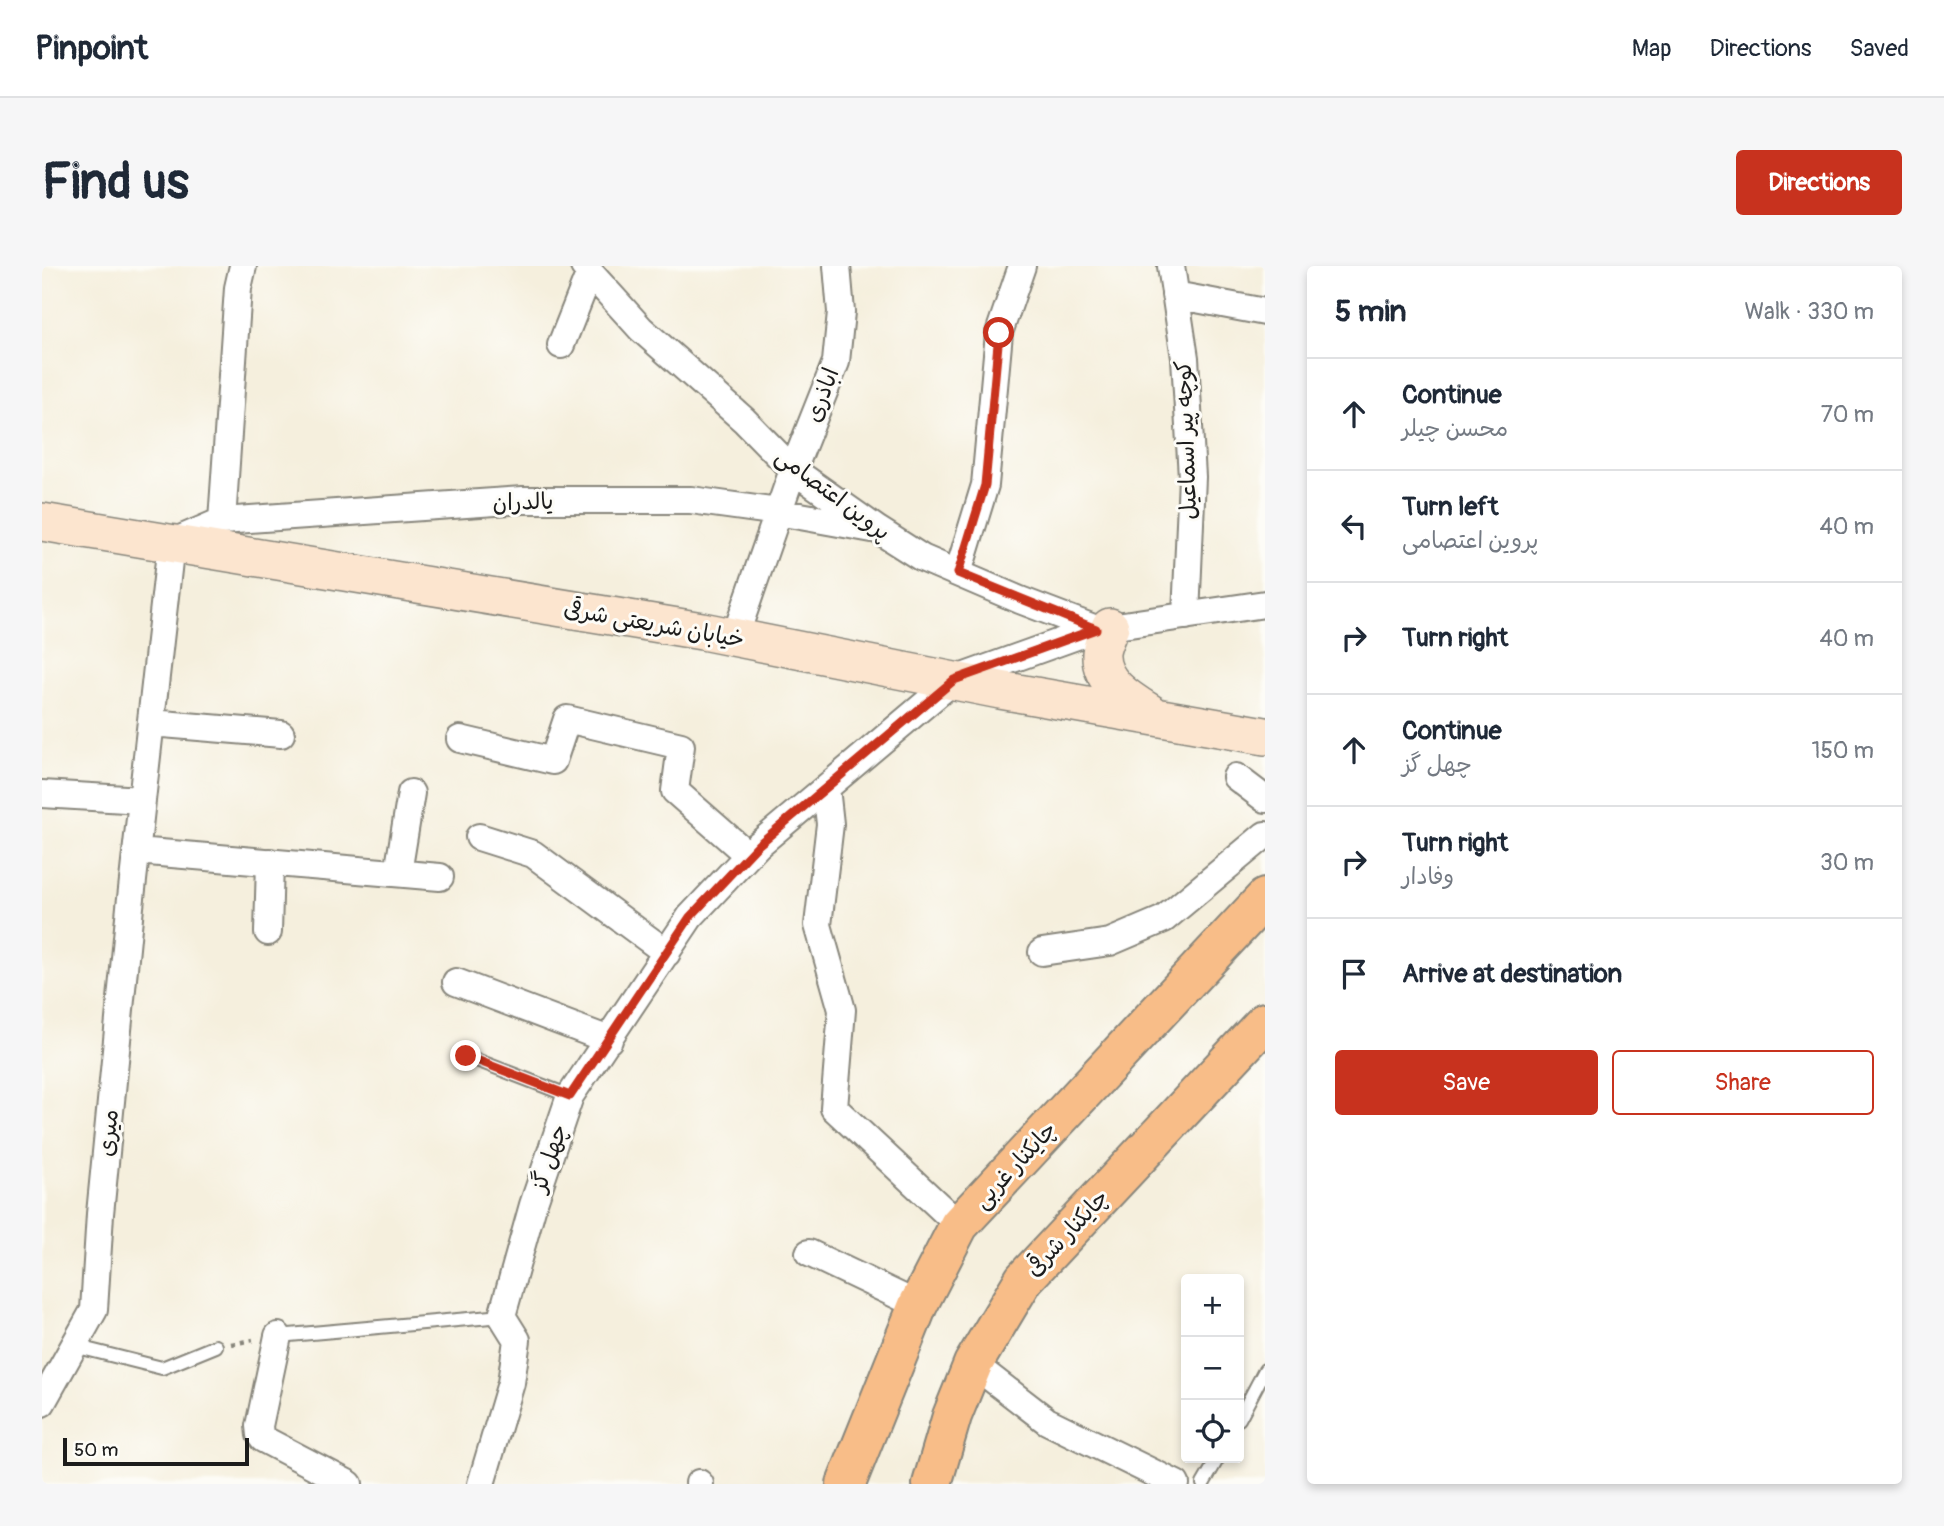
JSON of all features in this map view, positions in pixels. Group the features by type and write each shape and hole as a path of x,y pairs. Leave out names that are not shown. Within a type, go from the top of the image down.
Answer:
{"main road":[{"name":"چایکنار غربی","path":"846,1484 918,1305 959,1225 1265,898"},
{"name":"چایکنار شرقی","path":"932,1484 952,1416 973,1363 1024,1279 1265,1022"}],"street":[{"path":"222,520 238,288 243,266"},
{"name":"اباذری","path":"734,637 793,470 836,362 841,312 837,266"},
{"path":"958,573 985,485 999,333 1022,266"},
{"name":"کوچه پیر اسماعیل","path":"1171,266 1185,358 1192,477 1186,616"},
{"path":"561,345 587,269"},
{"name":"پروین اعتصامی","path":"587,269 641,329 744,420 793,470 878,530 922,558 1103,628"},
{"path":"1175,295 1265,312"},
{"name":"یالدران","path":"171,543 222,520 523,500 691,500 878,530"},
{"name":"خیابان شریعتی شرقی","path":"42,522 734,637 1265,736"},
{"name":"میری","path":"42,1403 94,1310 100,1214 136,851 171,543"},
{"path":"954,680 1103,628 1265,604"},
{"path":"1103,628 1101,662 1109,679 1125,697 1156,717"},
{"name":"چهل گز","path":"502,1316 533,1205 570,1096 690,917 758,845 954,680"},
{"path":"460,739 553,761 566,719 681,746 675,790 748,855"},
{"path":"151,723 281,734"},
{"path":"1236,777 1265,799"},
{"path":"826,788 830,824 818,925 842,1010 834,1108 959,1225"},
{"path":"398,873 411,793"},
{"path":"42,794 142,800"},
{"path":"1042,952 1110,942 1164,919 1265,835"},
{"path":"479,837 533,854 667,953"},
{"path":"136,851 440,877"},
{"path":"268,932 270,862"},
{"path":"456,982 609,1040"},
{"path":"809,1253 918,1305"},
{"path":"481,1484 511,1383 517,1340 502,1316"},
{"path":"278,1336 259,1426 260,1435 349,1484"},
{"path":"973,1363 1047,1421 1176,1484"}],"lane":[{"path":"466,1056 570,1096"},
{"path":"278,1336 502,1316"},
{"path":"74,1346 162,1368 216,1346"},
{"path":"1244,1410 1265,1370"},
{"path":"1203,1484 1215,1463"}],"path":[{"path":"216,1346 278,1336"}],"route":[{"path":"466,1056 570,1096 690,917 758,845 954,680 1096,629 958,573 985,485 999,333"}]}
